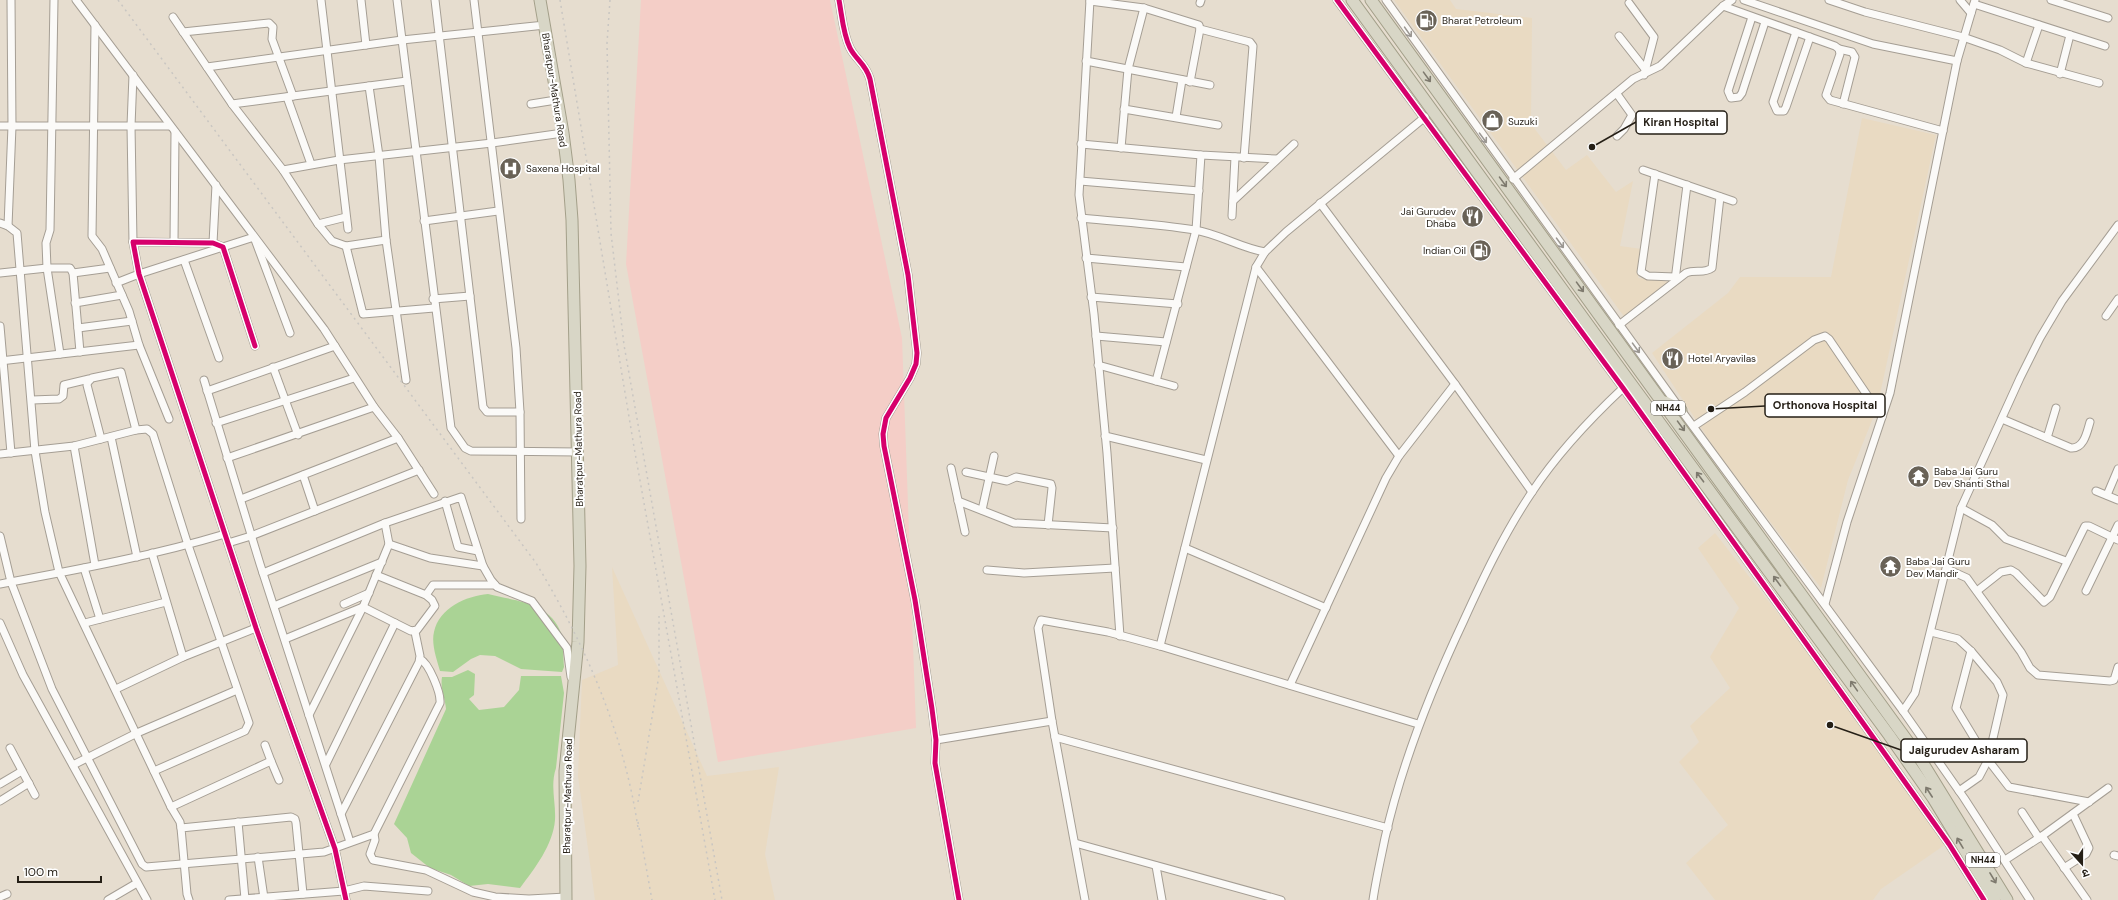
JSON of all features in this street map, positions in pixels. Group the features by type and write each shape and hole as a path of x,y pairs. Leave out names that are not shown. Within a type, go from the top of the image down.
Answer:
{"highway":[{"name":"Bharatpur-Mathura Road","path":"540,0 556,100 563,133 571,200 578,452 579,604 578,642 565,771 566,898"},
{"name":"NH44","path":"1352,0 1889,735 1933,798 1995,900"},
{"name":"NH44","path":"1371,0 1919,757 2007,900"},
{"path":"1662,400 1681,410"}],"street":[{"path":"8,226 12,126 11,0"},
{"path":"54,0 50,230 46,243 47,268 60,354"},
{"path":"76,0 172,129 216,185 335,346 354,378 398,438 434,494"},
{"path":"321,0 330,91 348,229"},
{"path":"361,0 366,45"},
{"path":"397,0 417,151 434,308 449,423 452,431 467,450 578,452"},
{"path":"435,0 483,407 487,412 520,412"},
{"path":"474,0 492,143 498,211 516,348 520,412 521,519"},
{"path":"839,0 846,39 852,52 863,62 870,79 908,275 917,358 910,378 886,418 883,434 915,600 936,740 936,763 959,900"},
{"path":"1337,0 1425,117 1623,388 1949,844 1984,900"},
{"path":"1386,0 1513,179 1902,711 1959,791 2030,900"},
{"path":"1513,179 1617,94 1633,79 1644,72 1660,66 1723,6 1732,0"},
{"path":"1744,0 1873,44 1957,61"},
{"path":"1829,0 1865,12 1964,37 1995,48 2026,63 2099,84"},
{"path":"1960,0 1971,13"},
{"path":"2051,0 2108,18"},
{"path":"1120,636 1113,528 1096,336 1081,218 1081,144 1090,1 1144,8 1196,23 1200,29 1250,42 1253,46 1244,158"},
{"path":"1825,604 1847,522 1890,393 1957,61 1974,2 2039,25 2106,46"},
{"path":"1628,3 1654,37 1644,72"},
{"path":"1723,6 1839,49 1852,52 1855,57 1843,104"},
{"path":"1121,148 1128,69 1144,8"},
{"path":"1752,17 1728,91 1731,98 1739,98 1742,93 1765,22"},
{"path":"173,18 232,104 283,170 318,224 334,244 346,246 386,240"},
{"path":"183,32 267,22 273,27 272,39 311,164"},
{"path":"95,25 92,126 92,236 102,249 122,295 139,345 169,419"},
{"path":"207,67 402,40 545,25"},
{"path":"2026,63 2039,25"},
{"path":"1190,82 1200,29"},
{"path":"1796,32 1773,102 1777,111 1784,111 1786,107 1810,37"},
{"path":"2060,74 2070,35"},
{"path":"1619,36 1644,72"},
{"path":"1839,49 1840,54 1826,95 1830,100 1943,131"},
{"path":"1086,62 1210,85"},
{"path":"133,76 131,126 133,242 139,274 256,628 335,849 346,900"},
{"path":"1176,117 1182,80"},
{"path":"232,104 407,81"},
{"path":"369,86 380,156 386,240 406,380"},
{"path":"1617,94 1632,115 1624,129 1617,136"},
{"path":"531,104 556,100"},
{"path":"1124,109 1218,125"},
{"path":"1160,646 1256,267 1265,252 1320,203 1425,117"},
{"path":"0,126 131,126 172,129"},
{"path":"172,129 174,242"},
{"path":"283,170 339,160 453,148 563,133"},
{"path":"1081,144 1201,155 1277,159"},
{"path":"1233,201 1294,144"},
{"path":"1156,381 1178,304 1196,230 1201,155"},
{"path":"1232,216 1235,157"},
{"path":"1643,170 1733,201"},
{"path":"1655,174 1641,272 1648,276 1675,279"},
{"path":"1080,181 1199,191"},
{"path":"213,243 216,185"},
{"path":"1675,279 1687,185"},
{"path":"1619,324 1675,279 1689,271 1706,271 1712,268 1720,196"},
{"path":"1320,203 1455,384 1532,492"},
{"path":"424,222 498,211"},
{"path":"318,224 346,217"},
{"path":"1081,218 1196,230 1224,238 1253,250 1265,252"},
{"path":"0,223 8,226 17,233 32,400 35,451 45,512 59,572 171,807 180,822 187,894 189,900"},
{"path":"1902,711 1915,693 1948,569 1961,508 1970,486 2020,378 2052,319 2118,225"},
{"path":"116,283 139,274 254,237"},
{"path":"254,237 290,333"},
{"path":"133,242 213,243 223,247"},
{"path":"346,246 363,314 434,308"},
{"path":"223,247 255,346"},
{"path":"1086,258 1186,267"},
{"path":"184,260 219,358"},
{"path":"1256,267 1399,456"},
{"path":"0,273 47,268 70,268 73,273 80,352"},
{"path":"73,273 110,268"},
{"path":"75,303 122,295"},
{"path":"433,299 470,296"},
{"path":"1091,297 1178,304"},
{"path":"2106,316 2118,298"},
{"path":"78,328 132,321"},
{"path":"0,326 11,453"},
{"path":"1096,336 1166,342"},
{"path":"1694,426 1745,392 1814,340 1825,336 1829,339 1882,418"},
{"path":"2,361 139,345"},
{"path":"207,391 335,346"},
{"path":"1098,365 1174,386"},
{"path":"273,368 298,435"},
{"path":"32,400 59,399 63,396 64,385 121,372 136,430"},
{"path":"216,423 354,378"},
{"path":"89,379 87,385 88,392 101,439"},
{"path":"204,380 263,573 286,639 350,842"},
{"path":"1290,685 1382,486 1399,456 1455,384"},
{"path":"1373,900 1391,809 1418,724 1445,659 1491,561 1532,492 1570,444 1623,388"},
{"path":"227,458 298,435 374,407"},
{"path":"2047,438 2056,408"},
{"path":"2002,419 2071,448 2077,448 2084,440 2090,422"},
{"path":"0,454 74,446 136,430 147,429 153,434 188,545 249,723 247,729 154,771"},
{"path":"1105,436 1206,460"},
{"path":"111,437 137,557"},
{"path":"241,499 398,438"},
{"path":"74,446 95,565"},
{"path":"982,510 994,456"},
{"path":"951,468 964,532"},
{"path":"2107,495 2118,469"},
{"path":"228,543 252,536 419,470"},
{"path":"966,472 1007,481 1016,477 1051,484 1052,488 1048,526"},
{"path":"303,475 315,511"},
{"path":"2096,491 2118,500"},
{"path":"263,573 385,523 459,496 462,498 483,566 495,585"},
{"path":"958,501 982,510 1006,522 1048,526 1113,528"},
{"path":"445,502 458,547 478,551"},
{"path":"1961,508 1992,525 2006,539 2066,561"},
{"path":"309,715 363,607 382,562 389,544 385,523"},
{"path":"2086,591 2115,538 2118,525"},
{"path":"1977,591 2000,572 2011,570 2016,572 2044,602 2050,597 2066,561 2085,526 2115,538"},
{"path":"0,584 137,557 188,545 225,534"},
{"path":"0,536 11,582 52,689 143,866"},
{"path":"389,544 430,558 483,566"},
{"path":"1185,548 1326,608"},
{"path":"152,553 183,657"},
{"path":"274,606 382,562"},
{"path":"84,568 100,619"},
{"path":"987,570 1032,573 1115,568"},
{"path":"1948,569 1967,578 2021,652 2030,668 2038,675 2110,681 2114,680 2118,666"},
{"path":"376,575 426,595 432,600 435,606 419,629 415,632"},
{"path":"426,595 433,585 495,585 532,601 567,648 573,687"},
{"path":"344,604 369,593"},
{"path":"84,623 166,602"},
{"path":"286,639 363,607 415,632"},
{"path":"1085,900 1052,721 1038,628 1041,620 1048,620 1160,646 1418,724"},
{"path":"0,623 23,675 147,900"},
{"path":"326,764 395,623"},
{"path":"116,689 183,657 256,628"},
{"path":"341,814 420,659 415,632"},
{"path":"1931,632 1958,639 1971,651 1997,682 2002,694 1988,760 1979,777 1959,791"},
{"path":"1971,651 1956,708 1988,760 2009,788 2089,802"},
{"path":"420,659 424,661 432,675 440,703 374,834 375,840 370,854 373,860 426,870 473,892 495,897 529,899 566,898"},
{"path":"73,765 137,733 237,690"},
{"path":"936,740 1052,721"},
{"path":"1056,737 1388,828"},
{"path":"265,745 280,780"},
{"path":"10,748 36,795"},
{"path":"171,807 271,761"},
{"path":"0,784 22,771"},
{"path":"0,801 29,783"},
{"path":"2004,860 2040,837 2108,788"},
{"path":"2022,812 2087,900"},
{"path":"2064,868 2086,854 2089,848 2073,814"},
{"path":"180,828 293,818 296,823 303,894"},
{"path":"238,822 240,859 245,899"},
{"path":"131,871 143,866 149,868 258,857 298,855 335,849 374,834"},
{"path":"1075,843 1281,900"},
{"path":"258,857 264,898"},
{"path":"1156,866 1162,900"},
{"path":"108,900 137,883"},
{"path":"229,900 326,892 364,886 428,891"},
{"path":"326,892 328,900"},
{"path":"0,897 7,894"}],"shaded area":[{"path":"641,0 830,0 902,338 916,728 718,762 626,264"},
{"path":"1394,0 1450,0 1456,9 1532,18 1531,124 1566,170 1587,155 1616,192 1633,181 1620,246 1642,249 1638,278 1672,282 1628,322"},
{"path":"1862,118 1936,135 1877,408 1848,480 1821,588 1717,452 1652,353 1728,293 1740,277 1831,277"},
{"path":"1715,533 1834,685 1946,844 1881,889 1873,900 1715,900 1686,863 1728,825 1679,762 1699,742 1690,726 1730,688 1710,657 1739,608 1698,548"},
{"path":"612,567 707,776 779,767 765,854 775,900 595,900 578,776 582,680 618,665"},
{"path":"488,594 530,604 549,615 556,623 562,637 564,667 562,672 521,669 495,656 480,655 471,659 453,672 440,671 433,637 441,616 447,610 471,597"},
{"path":"468,670 475,674 474,695 469,699 479,710 504,707 519,690 521,676 561,676 564,693 556,768 553,781 555,813 554,829 542,856 520,888 488,884 469,886 451,875 430,868 411,853 407,838 394,824 446,709 442,677 452,677"}],"railway":[{"path":"118,0 536,563 571,625 600,690 623,758 632,793 638,828"},
{"path":"560,0 634,447 715,900"},
{"path":"610,0 607,43 611,233 624,345 722,900"},
{"path":"638,802 659,675 659,616"},
{"path":"638,822 652,900"}],"cycle path":[{"path":"839,0 844,31 848,43 852,52 866,70 870,79 908,275 917,353 916,364 910,378 886,418 883,434 884,446 915,600 936,740 935,763 959,900"},
{"path":"1337,0 1623,388 1949,844 1984,900"},
{"path":"255,346 223,247 213,243 133,242 139,274 256,628 335,849 346,900"}],"place":[{"name":"Bharat Petroleum","path":"1426,20"},
{"name":"Suzuki","path":"1493,121"},
{"name":"Kiran Hospital","path":"1592,147"},
{"name":"Saxena Hospital","path":"511,168"},
{"name":"Jai Gurudev Dhaba","path":"1472,217"},
{"name":"Indian Oil","path":"1481,250"},
{"name":"Hotel Aryavilas","path":"1672,358"},
{"name":"Orthonova Hospital","path":"1711,409"},
{"name":"Baba Jai Guru Dev Shanti Sthal","path":"1919,477"},
{"name":"Baba Jai Guru Dev Mandir","path":"1890,567"},
{"name":"Jaigurudev Asharam","path":"1830,725"}]}
